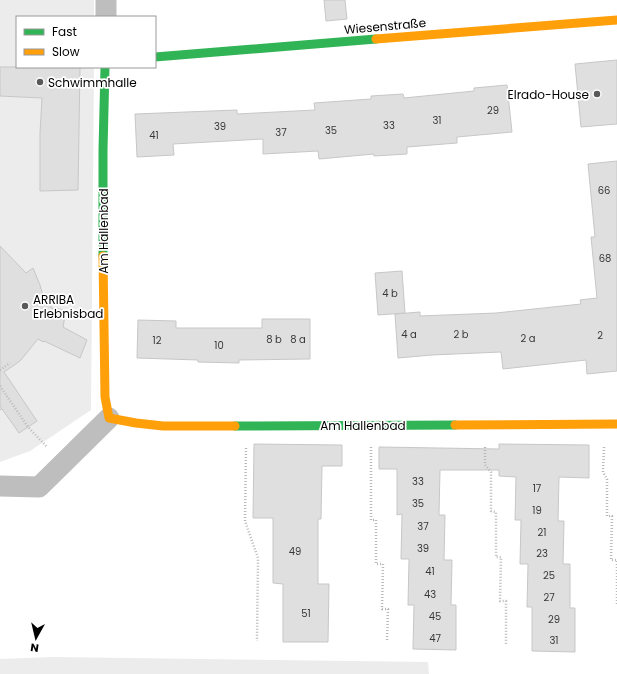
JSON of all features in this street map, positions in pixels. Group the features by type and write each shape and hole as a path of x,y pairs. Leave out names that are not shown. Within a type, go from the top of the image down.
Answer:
{"street":[{"path":"106,0 106,16"},
{"name":"Wiesenstraße","path":"156,56 617,20"},
{"name":"Am Hallenbad","path":"105,68 103,116 104,333 105,397 109,418 152,426 617,424"},
{"path":"0,486 39,487 109,418"}],"path":[{"path":"0,370 10,363"},
{"path":"0,386 28,427 62,464"},
{"path":"485,424 485,465 491,472 491,512 496,512 496,557 501,557 500,601 506,601 506,644"},
{"path":"604,424 603,472 607,479 607,516 612,516 612,560 617,560 617,605"},
{"path":"246,425 245,521 258,558 257,641"},
{"path":"372,425 371,520 376,520 376,564 383,564 382,610 388,609 387,642"}],"shaded area":[{"name":"ARRIBA Erlebnisbad","path":"0,0 94,0 94,16 16,16 16,68 94,68 91,410 30,451 0,462"},
{"path":"54,657 428,662 429,674 0,674 0,659"}],"building":[{"path":"324,0 345,0 347,19 326,21"},
{"name":"Elrado-House","path":"617,60 617,124 581,127 575,64"},
{"path":"0,67 80,68 78,190 40,191 40,133 42,98 0,96"},
{"path":"507,85 512,132 457,137 457,143 407,147 407,154 374,156 374,154 319,159 318,151 263,154 263,139 173,144 174,155 137,157 135,114 237,110 237,114 315,110 314,103 371,99 371,96 403,94 404,98 474,91 474,88"},
{"path":"617,161 617,371 587,374 586,360 503,369 501,352 398,358 395,314 420,312 420,316 496,313 581,304 580,300 597,298 591,237 595,237 588,164"},
{"name":"ARRIBA Erlebnisbad","path":"0,246 26,273 33,268 45,303 51,302 51,308 66,310 63,327 87,340 80,358 38,339 20,361 4,372 37,421 19,433 0,406"},
{"path":"402,271 405,313 378,315 375,273"},
{"path":"262,319 310,319 310,359 239,360 239,363 137,358 138,320 176,321 176,328 262,328"},
{"path":"254,444 342,445 342,466 322,466 321,519 318,519 318,584 329,584 328,642 283,642 283,584 273,583 273,518 253,518"},
{"path":"499,444 589,445 589,478 559,477 558,521 564,521 563,564 570,564 570,608 575,608 575,652 532,651 532,607 527,607 528,564 520,564 521,520 515,520 516,477 499,476 499,470 440,470 439,515 445,515 444,560 452,560 451,605 456,605 456,650 413,649 414,605 408,605 409,559 401,559 402,514 397,515 397,469 379,469 379,447 499,449"}],"traffic: fast":[{"path":"156,57 376,39"},
{"path":"103,256 105,68"},
{"path":"235,426 455,425"}],"traffic: slow":[{"path":"376,39 617,20"},
{"path":"103,256 105,397 109,418 163,426 235,426"},
{"path":"455,425 617,424"}],"place":[{"name":"Schwimmhalle","path":"40,82"},
{"name":"Elrado-House","path":"597,94"},
{"name":"ARRIBA Erlebnisbad","path":"25,306"}]}
